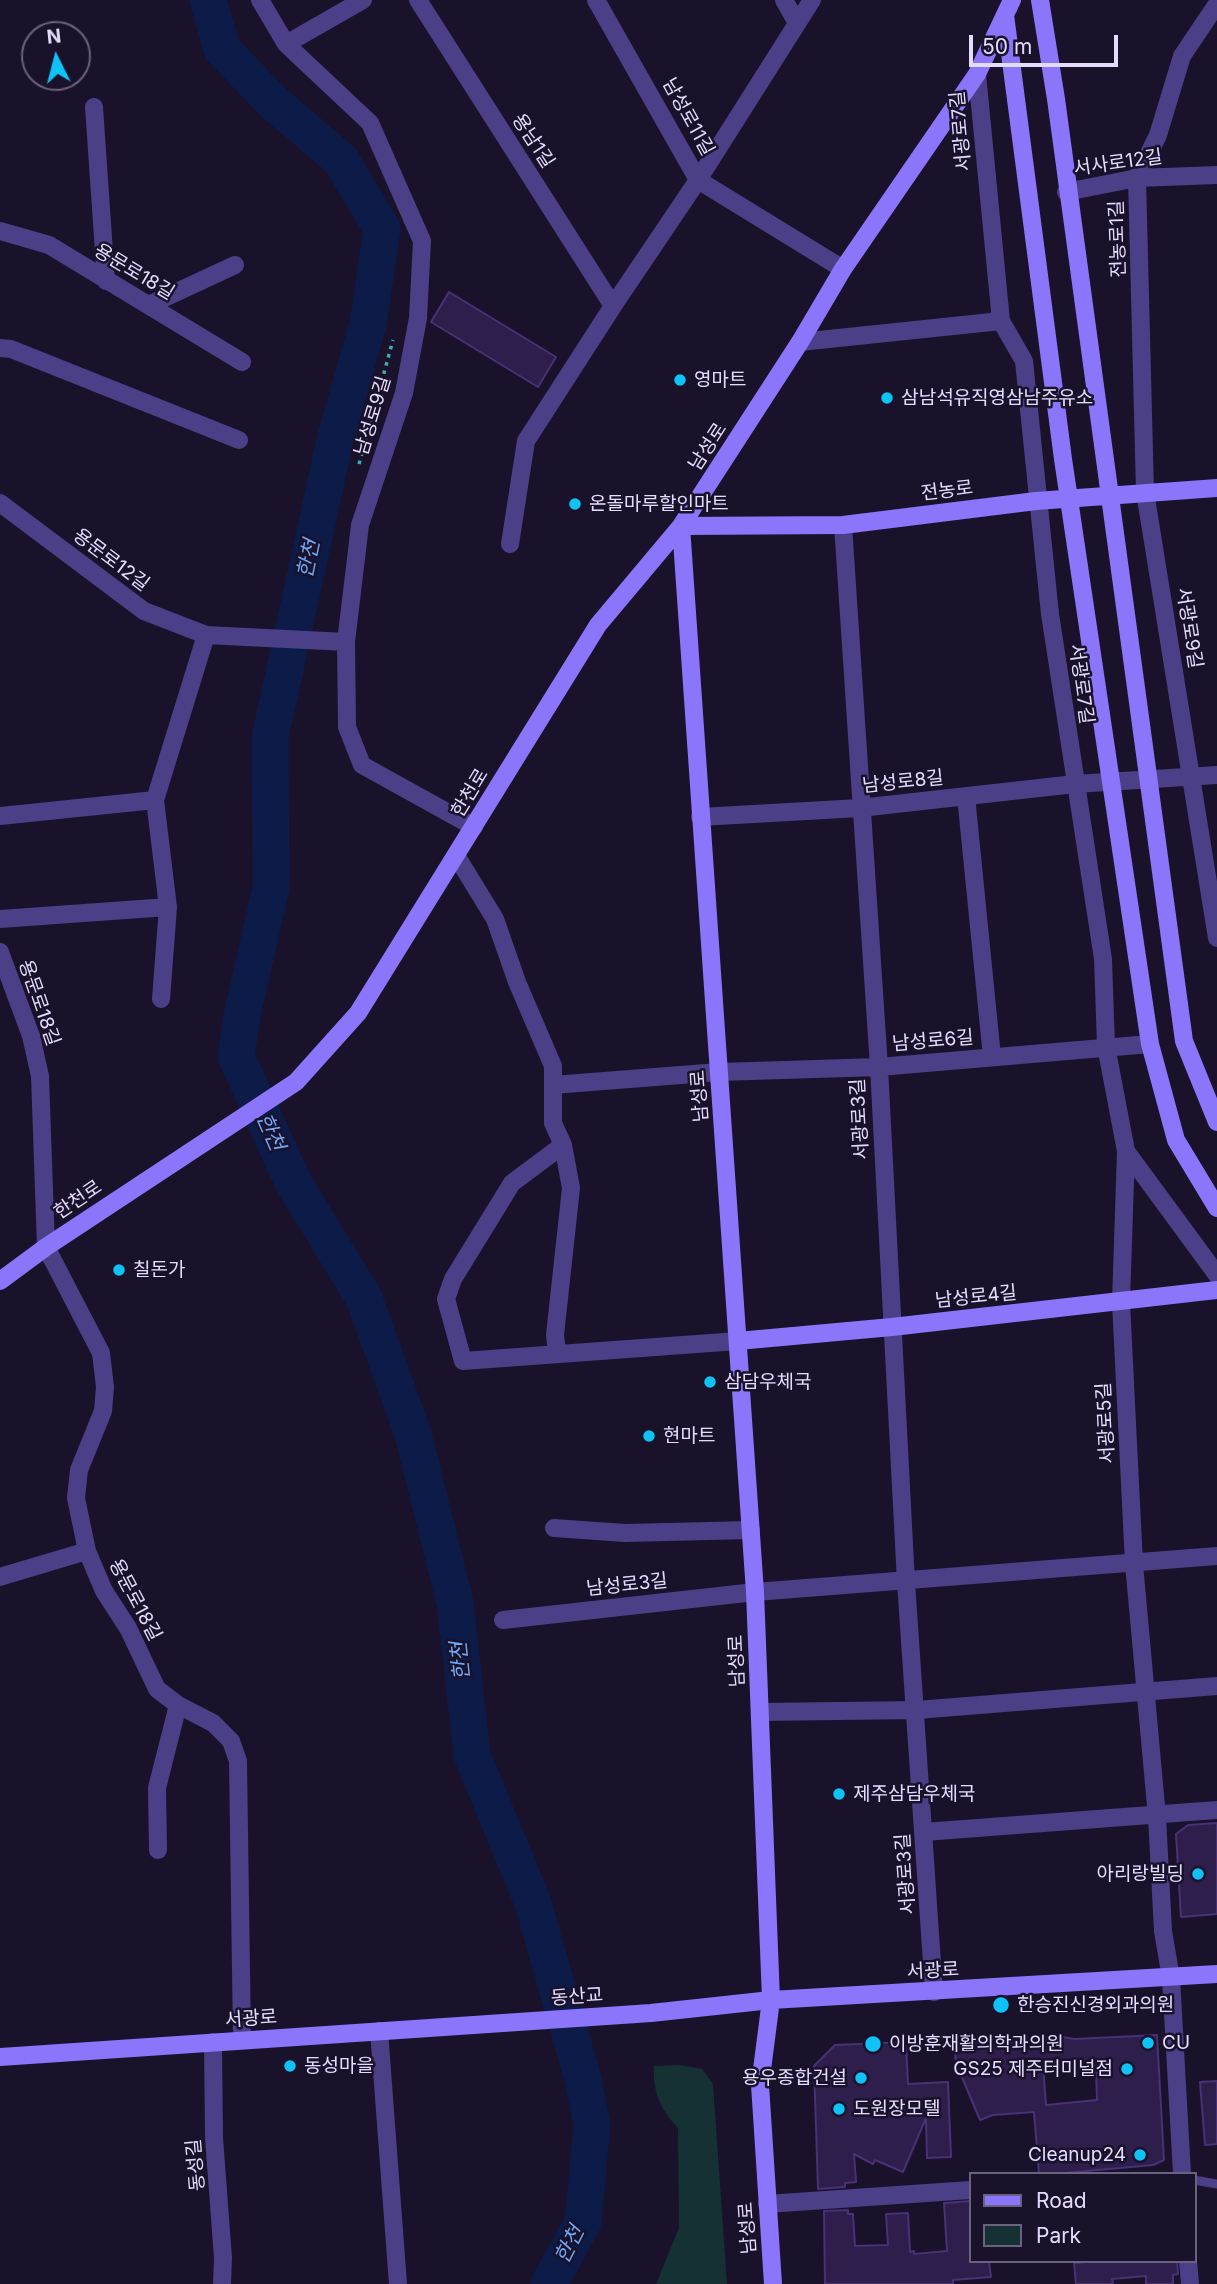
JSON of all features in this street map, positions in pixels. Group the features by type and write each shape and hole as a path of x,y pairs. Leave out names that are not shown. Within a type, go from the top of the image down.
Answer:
{"street":[{"name":"남성로9길","path":"260,0 286,44 370,123 422,241 418,318 404,393 360,525 346,642 347,727 362,765 474,827"},
{"path":"286,44 363,0"},
{"name":"용남1길","path":"418,0 614,306"},
{"name":"남성로11길","path":"596,0 698,180 843,270"},
{"path":"784,0 797,23"},
{"path":"510,544 526,441 698,180 812,0"},
{"path":"1040,0 1056,99 1066,192 1184,1041 1217,1122"},
{"name":"전농로1길","path":"1145,492 1137,178 1158,135 1182,56 1217,4"},
{"path":"1008,8 1070,499 1150,1044 1176,1140 1217,1208"},
{"name":"남성로","path":"773,2284 760,2085 771,2000 755,1592 681,526 800,342 843,270 977,74 1008,8"},
{"name":"서광로7길","path":"977,74 1001,321 1024,361 1036,501 1075,784 1103,958 1106,1046 1126,1151 1217,1275"},
{"path":"94,107 106,281"},
{"name":"서사로12길","path":"1066,192 1137,178 1217,175"},
{"name":"용문로18길","path":"0,231 49,245 242,362"},
{"path":"149,305 235,265"},
{"path":"800,342 1001,321"},
{"path":"0,348 11,349 239,440"},
{"name":"전농로","path":"681,526 842,525 1036,501 1217,488"},
{"name":"서광로9길","path":"1145,492 1217,938"},
{"name":"용문로12길","path":"0,503 144,611 206,635 346,642"},
{"name":"서광로3길","path":"842,525 879,1067 906,1582 934,1993"},
{"name":"한천로","path":"0,1282 46,1247 296,1082 358,1013 457,857 598,625 681,526"},
{"path":"161,999 168,907 155,800 206,635"},
{"name":"남성로8길","path":"700,817 860,808 1075,784 1110,784 1217,775"},
{"path":"966,796 992,1056"},
{"path":"0,816 155,800"},
{"path":"457,857 495,919 517,982 553,1066 553,1123 563,1145 571,1188 555,1335 557,1353"},
{"path":"0,919 168,907"},
{"name":"용문로18길","path":"0,952 31,1036 40,1076 46,1247 100,1353 105,1387 103,1411 79,1470 79,1522 87,1551 104,1591 128,1628 157,1689 178,1705 214,1723 231,1741 238,1761 242,2040"},
{"name":"남성로6길","path":"553,1085 719,1072 879,1067 1150,1044"},
{"path":"563,1145 512,1183 453,1279 446,1299 463,1361 738,1341"},
{"name":"서광로5길","path":"1126,1151 1121,1302 1134,1564 1157,1817 1163,1931 1171,1978 1182,2172"},
{"name":"남성로4길","path":"738,1341 892,1327 1217,1290"},
{"path":"554,1528 625,1532 751,1530"},
{"path":"0,1577 87,1551"},
{"path":"755,1592 1217,1556"},
{"name":"남성로3길","path":"503,1620 755,1592"},
{"path":"760,1712 916,1710 1217,1686"},
{"path":"158,1850 157,1788 178,1705"},
{"path":"924,1832 1157,1817 1217,1810"},
{"name":"서광로","path":"652,2013 771,2000 934,1993 1217,1974"},
{"name":"동산교","path":"504,2023 652,2013"},
{"name":"서광로","path":"0,2057 504,2023"},
{"path":"379,2031 398,2284"},
{"name":"동성길","path":"213,2042 214,2138 223,2258 222,2284"},
{"path":"767,2204 968,2190"},
{"path":"1188,2263 1190,2284"}],"lane":[{"path":"1196,2180 1217,2184"}],"path":[{"path":"356,475 394,337"}],"green space":[{"path":"680,2065 702,2069 713,2084 727,2284 656,2284 679,2228 678,2128 659,2100 654,2066"}],"building":[{"path":"449,292 556,357 538,387 431,322"},
{"name":"아리랑빌딩","path":"1217,1823 1217,1914 1181,1917 1176,1834 1188,1825"},
{"path":"1157,2035 1164,2160 1153,2165 1076,2172 1039,2172 1034,2112 993,2115 980,2120 956,2063 954,2044 995,2039 996,2043 1054,2039 1055,2036 1075,2039","holes":["1043,2065 1096,2071 1097,2100 1046,2105"]},
{"path":"906,2042 908,2084 948,2082 951,2157 927,2158 926,2118 903,2172 875,2160 873,2164 854,2154 856,2182 845,2183 845,2187 818,2189 814,2066 835,2045"},
{"path":"1217,2081 1217,2144 1205,2145 1200,2082"},
{"path":"968,2201 968,2263 989,2263 991,2277 953,2280 953,2284 825,2284 824,2211 848,2210 848,2214 853,2214 855,2246 888,2245 886,2214 908,2213 910,2252 914,2251 914,2254 947,2251 944,2203"},
{"path":"1074,2263 1177,2263 1178,2274 1173,2275 1173,2284 1146,2284 1146,2276 1112,2279 1113,2284 1076,2284"}],"waterway":[{"name":"한천","path":"208,0 222,49 272,101 341,160 382,229 368,324 336,436 270,737 271,888 243,1011 236,1056 293,1182 364,1298 413,1434 455,1603 472,1755 533,1903 583,2079 592,2125 583,2222 549,2284"}],"place":[{"name":"영마트","path":"680,380"},
{"name":"삼남석유직영삼남주유소","path":"887,398"},
{"name":"온돌마루할인마트","path":"575,504"},
{"name":"칠돈가","path":"119,1270"},
{"name":"삼담우체국","path":"710,1382"},
{"name":"현마트","path":"649,1436"},
{"name":"제주삼담우체국","path":"839,1794"},
{"name":"아리랑빌딩","path":"1198,1874"},
{"name":"한승진신경외과의원","path":"1001,2005"},
{"name":"CU","path":"1148,2043"},
{"name":"이방훈재활의학과의원","path":"873,2044"},
{"name":"동성마을","path":"290,2066"},
{"name":"GS25 제주터미널점","path":"1127,2069"},
{"name":"용우종합건설","path":"861,2078"},
{"name":"도원장모텔","path":"839,2109"},
{"name":"Cleanup24","path":"1140,2155"}]}
